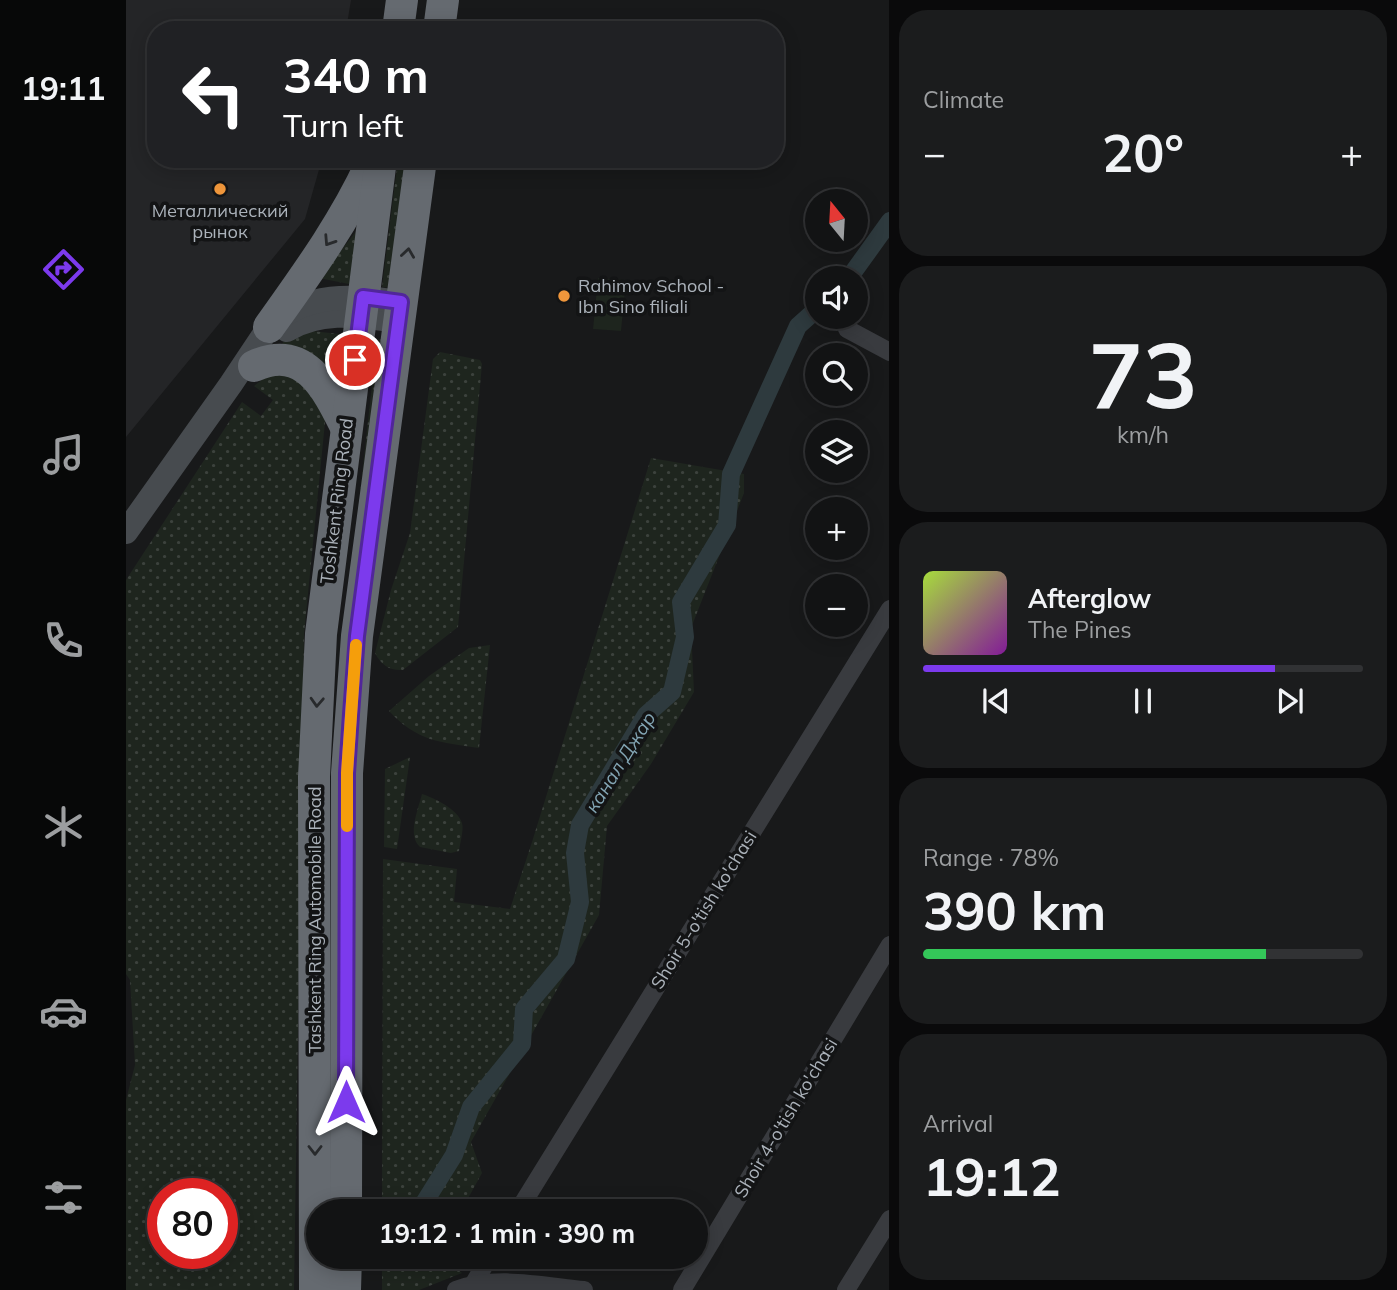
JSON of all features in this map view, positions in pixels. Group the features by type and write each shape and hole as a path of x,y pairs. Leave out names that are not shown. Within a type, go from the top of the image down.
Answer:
{"highway":[{"path":"399,21 402,0"},
{"path":"440,21 443,0"},
{"path":"269,327 331,240 369,168"},
{"name":"Toshkent Ring Road","path":"321,634 380,168"},
{"name":"Tashkent Ring Automobile Road","path":"346,1199 347,773 357,636 420,168"},
{"path":"254,366 268,360 282,359 309,370 330,394 346,427"},
{"path":"321,634 357,636"},
{"name":"Tashkent Ring Automobile Road","path":"316,1290 314,777 321,634"},
{"path":"345,1290 346,1269"}],"main road":[{"path":"126,532 232,384 269,327 284,314 300,305 329,298 362,307 400,312"},
{"path":"126,548 155,513 254,366 276,339 298,324 362,307"}],"street":[{"path":"847,329 889,351"},
{"name":"Shoir 5-o'tish ko'chasi","path":"525,1199 889,611"},
{"name":"Shoir 4-o'tish ko'chasi","path":"682,1290 889,947"},
{"path":"846,1290 889,1221"},
{"path":"474,1283 482,1269"},
{"path":"456,1290 474,1283 584,1290"}],"shaded area":[{"name":"Металлический рынок","path":"126,0 351,0 348,21 147,21 147,168 319,168 305,219 126,437"},
{"path":"397,168 408,168 392,288 382,287"},
{"path":"362,224 354,285 319,278"},
{"path":"598,278 626,280 621,331 593,329"},
{"path":"312,331 348,335 338,387 279,348 285,340"},
{"path":"377,339 385,340 348,604"},
{"path":"440,352 480,360 482,364 458,627 403,670 394,669 383,664 375,653 391,590 410,533 433,359"},
{"path":"268,375 293,375 326,412 304,634 294,1290 126,1290 126,1100 135,1065 130,980 126,974 126,580 242,402 261,416 273,400 254,386"},
{"path":"651,458 744,474 744,493 691,628 694,692 651,764 607,826 599,915 471,1142 482,1173 468,1199 382,1199 383,859 457,869 454,902 510,909"},
{"path":"490,645 479,748 441,742 420,735 389,711 429,676 469,648"},
{"path":"410,757 397,849 384,847 385,769"},
{"path":"422,794 445,805 460,818 463,829 459,851 451,853 420,847 416,842 414,829"},
{"path":"382,1269 457,1269 462,1273 419,1290 382,1290"}],"waterway":[{"name":"канал Джар","path":"858,266 889,222"},
{"name":"канал Джар","path":"426,1199 454,1155 471,1107 522,1044 524,1009 566,959 580,902 575,853 580,825 646,715 672,692 685,637 681,602 727,525 731,474 798,326 805,320"}],"slow traffic":[{"path":"347,826 347,773 356,645"}],"place":[{"name":"Металлический рынок","path":"220,189"},
{"name":"Rahimov School - Ibn Sino filiali","path":"564,296"}],"route":[{"path":"346,1102 347,773 351,714 357,636 401,302 363,297 355,360"}]}
